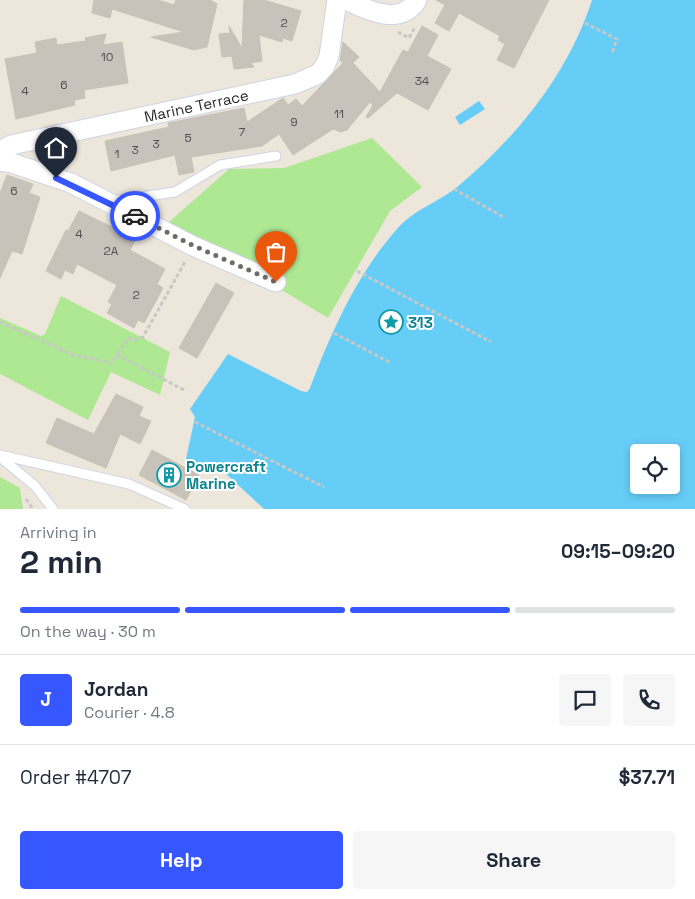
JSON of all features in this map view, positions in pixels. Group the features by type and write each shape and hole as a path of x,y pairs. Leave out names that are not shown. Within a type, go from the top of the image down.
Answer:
{"street":[{"name":"Marine Terrace","path":"0,152 11,145 295,84 318,74 329,56 337,0"},
{"path":"346,0 372,13 385,15 405,11 414,6 417,0"},
{"path":"0,161 12,163 70,184 194,246 276,282"}],"lane":[{"path":"108,202 175,192 220,165 276,156"},
{"path":"0,456 35,486 53,509"},
{"path":"0,456 129,484 185,509"}],"path":[{"path":"585,23 618,39 612,53"},
{"path":"454,189 505,218"},
{"path":"0,322 73,355 112,363 128,338 134,340 143,337 194,246"},
{"path":"357,271 491,342"},
{"path":"334,334 390,363"},
{"path":"117,355 186,391"},
{"path":"195,422 324,487"}],"green space":[{"path":"372,138 422,187 390,211 328,318 169,222 229,169 284,168"},
{"path":"61,296 170,352 160,395 111,372 88,420 0,374 0,318 41,336 45,334"},
{"path":"0,477 20,488 23,509 0,509"}],"water":[{"path":"592,0 695,0 695,509 264,509 224,472 186,459 195,417 190,409 228,354 301,391 307,392 346,304 369,265 383,246 410,217 456,188 499,148 537,103 569,54 582,28"},
{"path":"479,101 485,109 460,125 455,117"}],"building":[{"path":"94,0 158,0 174,5 176,0 210,0 217,4 207,47 194,50 151,37 184,32 112,9 110,18 92,13"},
{"path":"244,0 264,0 301,11 292,41 283,38 282,42 259,35 262,61 251,63 254,67 234,69 232,56 222,57 219,34 230,33 229,26 242,48"},
{"path":"436,0 549,0 514,68 497,60 505,44 498,40 500,36 459,13 449,31 435,23 445,5"},
{"path":"422,26 438,35 427,56 451,69 428,110 397,93 368,118 366,117 373,105 370,102 347,130 341,132 333,129 293,155 279,134 262,146 191,157 194,172 179,175 175,155 111,171 105,141 169,127 168,123 244,108 247,122 283,98 288,105 296,99 302,106 343,63 340,60 343,42 359,57 353,63 380,92 403,50 408,52"},
{"path":"106,34 103,45 122,42 128,83 84,90 85,98 74,100 75,105 16,119 5,59 37,53 35,42 56,38 57,45 86,41 85,38"},
{"path":"7,175 33,184 29,193 40,197 22,254 12,251 0,278 0,193"},
{"path":"79,211 136,239 130,250 165,269 157,284 163,288 144,323 138,320 134,328 107,313 112,304 108,302 117,285 77,264 73,274 65,270 61,279 46,271 66,230 68,231"},
{"path":"216,283 234,293 197,358 179,348"},
{"path":"116,394 143,407 139,416 151,421 140,444 120,434 106,468 46,443 57,418 94,434"},
{"name":"Powercraft Marine","path":"152,450 199,475 186,500 139,475"}],"way so far":[{"path":"135,216 194,246 276,282"}],"place":[{"name":"313","path":"391,322"},
{"name":"Powercraft Marine","path":"169,475"}],"route":[{"path":"56,178 135,216"}]}
